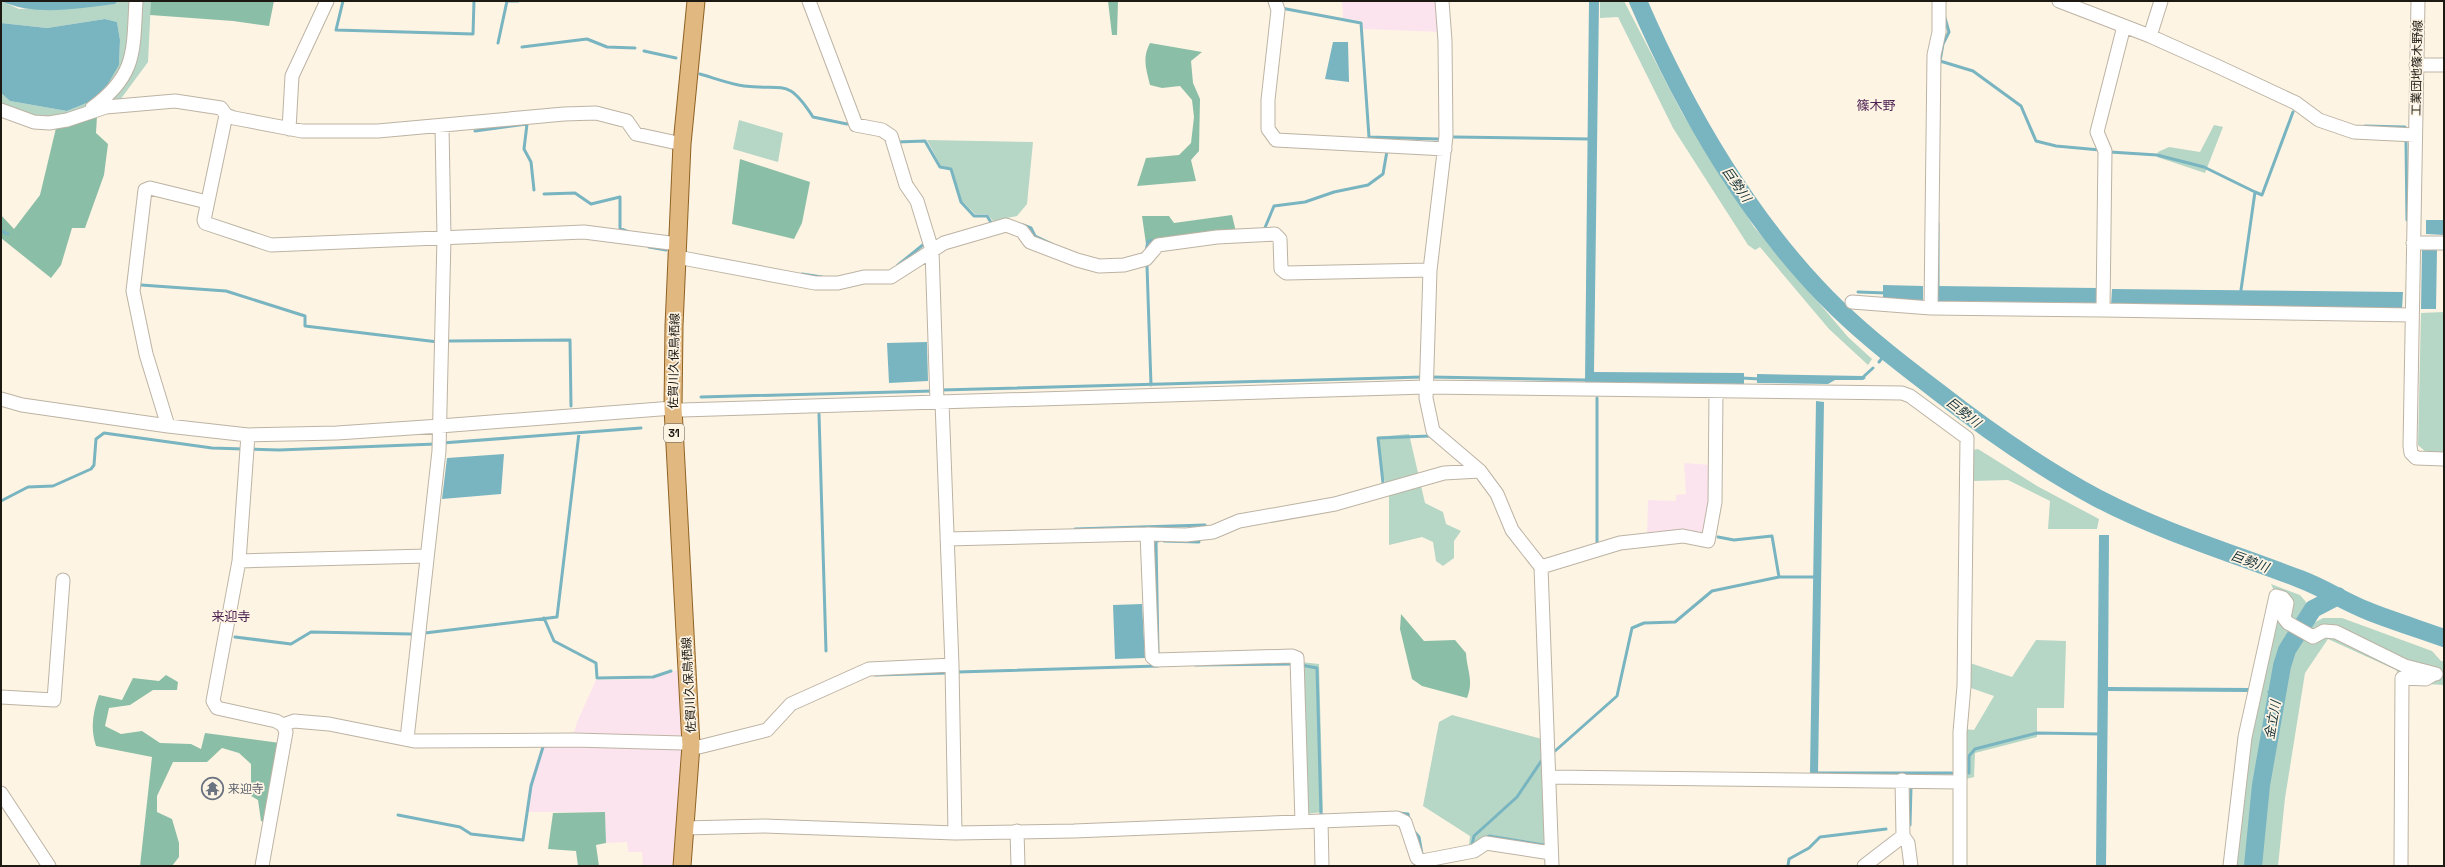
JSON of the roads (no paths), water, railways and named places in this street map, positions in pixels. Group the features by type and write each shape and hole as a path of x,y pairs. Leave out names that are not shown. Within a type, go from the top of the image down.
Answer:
{"main road":[{"name":"佐賀川久保鳥栖線","path":"682,866 691,745 673,408 682,144 696,1"}],"street":[{"path":"81,116 114,91 132,59 136,1"},
{"path":"289,129 292,76 327,1"},
{"path":"809,1 856,125 882,130 891,136 906,185 917,202 932,250 937,384 940,402 952,665 955,833"},
{"path":"1275,1 1278,10 1268,100 1268,129 1276,140 1445,149"},
{"path":"685,828 764,826 955,833 1397,818 1405,822 1417,858 1422,861 1474,851 1486,843 1552,860 1541,567 1512,530 1497,494 1480,472 1433,431 1426,387 1430,270 1445,149 1445,41 1442,1"},
{"path":"1931,308 1934,61 1940,32 1938,1"},
{"path":"2059,1 2150,36 2296,103 2319,120 2354,132 2415,135"},
{"path":"2150,36 2161,1"},
{"name":"工業団地篠木野線","path":"2418,1 2410,446 2411,453 2416,458 2444,460"},
{"path":"2103,310 2105,151 2097,132 2124,26"},
{"path":"2416,65 2444,65"},
{"path":"1,110 34,122 49,123 81,116 106,107 175,101 221,108 226,115 302,131 378,131 564,114 596,114 627,121 636,134 682,144"},
{"path":"226,115 207,202 204,220 205,223 271,245 584,232 678,251 815,283 838,283 864,277 891,277 944,243 1006,225 1022,231 1030,242 1077,260 1099,266 1124,265 1146,259 1158,245 1217,237 1274,234 1280,239 1281,270 1286,273 1430,270"},
{"path":"407,739 439,451 444,237 442,126"},
{"path":"168,426 146,354 133,291 145,190 150,188 207,202"},
{"path":"2413,243 2436,243"},
{"path":"1852,302 1931,308 2412,315"},
{"path":"1,399 22,404 168,426 248,445 337,433 439,431 673,408 682,410 1426,387 1902,394 1910,396 1967,438 1964,686 1960,732 1960,866"},
{"path":"1541,567 1620,543 1683,536 1708,541 1715,502 1716,391"},
{"path":"248,445 239,560 213,701 217,708 283,725 294,720 330,724 414,741 576,740 691,745 699,747 767,730 791,704 869,669 952,665"},
{"path":"947,539 1148,534 1186,535 1213,532 1239,521 1335,504 1444,473 1480,472"},
{"path":"1148,534 1152,657 1156,660 1292,656 1297,658 1302,822"},
{"path":"239,560 427,556"},
{"path":"1,697 54,700 63,580"},
{"path":"2230,866 2244,737 2276,596 2283,598 2287,603 2284,618 2288,623 2313,637 2324,630 2336,632 2405,666 2440,673"},
{"path":"2401,866 2402,678 2426,679 2440,673"},
{"path":"262,866 286,732 283,725"},
{"path":"1549,776 1960,782"},
{"path":"1902,780 1904,836 1908,843 1910,866"},
{"path":"1,793 49,866"},
{"path":"1321,821 1322,866"},
{"path":"1017,831 1018,866"},
{"path":"1864,866 1904,836"}],"water":[{"path":"1,1 118,1 115,4 43,10 14,6"},
{"path":"1589,1 1599,1 1594,372 1744,373 1744,384 1585,382"},
{"path":"105,19 117,22 120,40 119,65 106,87 89,102 67,111 10,101 1,93 1,23 47,28"},
{"path":"1333,42 1348,42 1349,82 1325,79"},
{"path":"2426,220 2444,220 2444,235 2426,234"},
{"path":"2422,250 2437,250 2436,309 2421,309"},
{"path":"1883,285 1923,286 1923,301 1883,301"},
{"path":"1938,286 2097,288 2097,303 1938,301"},
{"path":"2112,289 2403,292 2402,309 2111,305"},
{"path":"927,342 928,381 889,383 887,343"},
{"path":"1757,374 1863,376 1866,378 1863,380 1835,380 1828,384 1757,383"},
{"path":"1816,401 1824,402 1818,773 1810,773"},
{"path":"504,454 501,494 442,499 447,458"},
{"path":"2099,535 2109,535 2108,687 2250,688 2249,692 2108,691 2106,866 2096,866"},
{"path":"1142,604 1145,658 1115,659 1113,605"}],"waterway":[{"path":"343,1 336,30 473,34 474,1"},
{"path":"498,43 507,1 518,1"},
{"name":"巨勢川","path":"1638,1 1677,83 1699,124 1723,165 1749,204 1777,241 1838,309 1899,362 1956,406 2015,448 2055,474 2097,498 2172,532 2274,569 2309,583 2368,611 2444,638"},
{"path":"1281,8 1361,23 1369,137 1438,139"},
{"path":"1945,18 1949,32 1943,44 1940,61 1973,71 2021,106 2036,141 2056,146 2100,150"},
{"path":"522,47 587,39 607,47 635,48"},
{"path":"644,51 676,58"},
{"path":"700,74 744,86 784,88 797,96 813,117 847,124"},
{"path":"2255,192 2262,195 2293,112"},
{"path":"475,131 527,124 524,149 531,162 534,190"},
{"path":"2365,126 2405,127"},
{"path":"1454,137 1590,139"},
{"path":"897,142 925,141 940,167 951,169 961,202 974,216 987,216 992,224"},
{"path":"2406,142 2407,220"},
{"path":"1264,230 1274,206 1305,202 1334,192 1368,185 1383,174 1387,151"},
{"path":"2110,152 2157,155 2204,167 2255,192 2241,290"},
{"path":"544,194 575,193 591,204 620,197 620,228 629,232"},
{"path":"1938,223 1938,286"},
{"path":"1023,225 1031,228 1035,236 1052,244"},
{"path":"1,231 8,234"},
{"path":"1146,251 1148,241 1157,240"},
{"path":"898,265 924,244"},
{"path":"649,247 666,250"},
{"path":"1147,266 1151,385"},
{"path":"802,274 822,277"},
{"path":"141,285 226,291 305,316 305,326 438,342"},
{"path":"1858,292 1886,293"},
{"path":"449,341 570,340 571,406"},
{"path":"1879,362 1887,352"},
{"path":"1862,378 1873,368"},
{"path":"941,390 1423,377"},
{"path":"1430,377 1585,380 1588,378"},
{"path":"1742,378 1760,379"},
{"path":"701,397 933,391"},
{"path":"1597,398 1597,546"},
{"path":"819,414 826,651"},
{"path":"442,443 641,428"},
{"path":"1,501 28,487 53,486 91,469 94,465 96,439 104,433 212,448 244,449"},
{"path":"425,633 557,617 579,433"},
{"path":"1383,483 1378,438 1430,436"},
{"path":"250,449 279,450 436,444"},
{"path":"1075,529 1205,525"},
{"path":"1718,537 1734,540 1772,536 1779,577 1817,577"},
{"path":"1158,541 1156,541 1158,654"},
{"path":"1164,541 1199,542"},
{"path":"1555,751 1617,696 1632,628 1644,623 1675,622 1712,591 1779,577"},
{"name":"金立川","path":"2253,866 2261,785 2282,666 2287,650 2313,609 2338,596"},
{"path":"544,618 554,641 596,663 597,678 653,677 671,671"},
{"path":"235,637 291,644 311,632 411,634"},
{"path":"1195,665 1293,664"},
{"path":"1301,665 1317,668 1321,815 1324,815"},
{"path":"957,672 1158,666"},
{"path":"875,675 947,673"},
{"path":"2269,692 2276,693"},
{"path":"1969,773 1969,756 1975,749 2037,733 2101,734"},
{"path":"398,815 460,827 471,834 523,840 531,786 543,747"},
{"path":"1472,845 1474,836 1517,797 1542,760"},
{"path":"1815,770 1818,773 1952,773"},
{"path":"1910,825 1911,787"},
{"path":"1399,813 1408,814 1409,820"},
{"path":"1788,866 1789,859 1809,848 1820,837 1886,829"},
{"path":"1413,830 1419,837 1422,854"},
{"path":"1486,838 1489,836 1544,845"}],"place":[{"name":"来迎寺","path":"213,789"}],"district":[{"name":"篠木野","path":"1876,105"},
{"name":"来迎寺","path":"231,616"}]}
